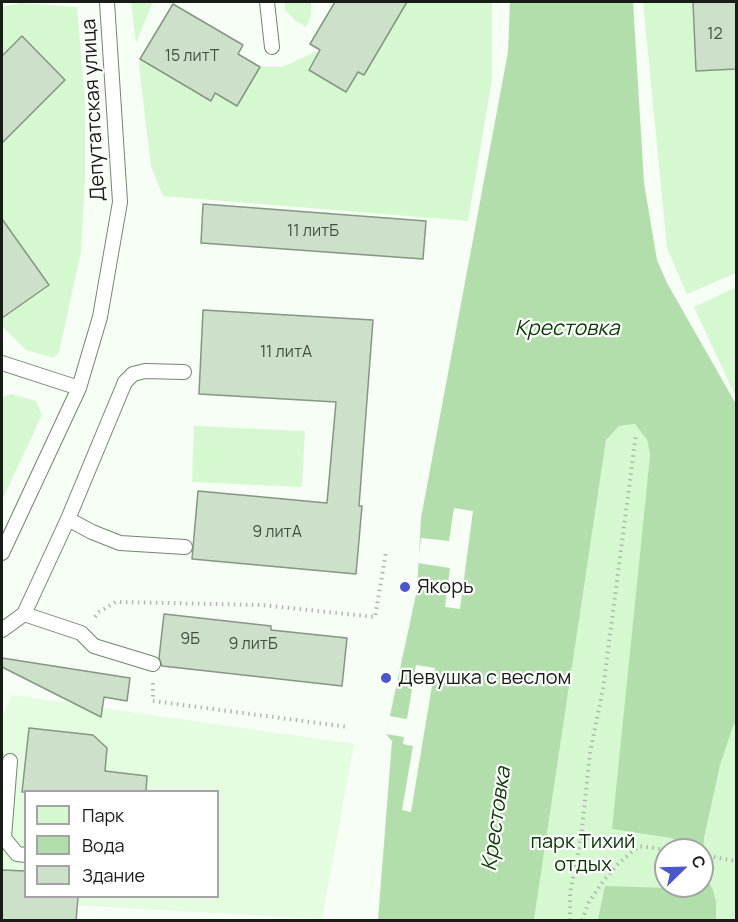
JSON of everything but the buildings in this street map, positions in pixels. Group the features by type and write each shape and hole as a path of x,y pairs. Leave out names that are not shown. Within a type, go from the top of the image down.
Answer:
{"lane":[{"name":"Депутатская улица","path":"2,553 79,388 100,317 120,202 107,2"},
{"path":"267,2 272,48"},
{"path":"2,363 79,388"},
{"path":"2,630 24,614 68,519 125,382 133,374 145,371 184,372"},
{"path":"68,519 120,543 185,547"},
{"path":"24,614 81,633 94,646 153,664"},
{"path":"10,761 3,838 17,854 24,855"}],"path":[{"path":"570,921 570,893 581,838 590,753 603,688 636,434"},
{"path":"81,633 99,612 117,602 261,605 375,616 386,552"},
{"path":"153,664 153,701 348,727"},
{"path":"581,838 654,848"},
{"path":"582,921 589,902 604,880 639,846"},
{"path":"714,857 736,860"}],"shaded area":[{"path":"12,695 354,744 322,919 2,901 2,717"}],"green space":[{"path":"153,2 136,43 131,3"},
{"path":"285,2 311,2 311,16 306,27 285,10"},
{"path":"401,2 492,2 492,80 468,221 163,196 151,166 140,59 210,101 215,93 237,105 260,67 282,67 320,50 309,70 346,92 358,72 364,75 405,4"},
{"path":"643,2 736,2 736,273 687,294 667,248"},
{"path":"21,3 77,7 85,102 85,180 81,252 59,352 54,358 26,350 2,326 2,318 49,284 2,219 2,132 8,136 65,80 22,36 2,55 2,7"},
{"path":"736,287 736,397 694,307"},
{"path":"11,394 36,401 42,415 2,500 2,397"},
{"name":"парк Тихий отдых","path":"635,424 647,440 650,455 629,664 736,705 736,920 534,920 606,439 619,426"},
{"path":"194,426 305,431 302,487 192,482"}],"water":[{"name":"Крестовка","path":"510,2 633,2 644,183 657,260 667,283 736,404 736,722 720,765 704,838 671,838 612,829 650,455 647,440 635,424 619,426 606,440 534,920 378,920 392,741 386,734 417,590 421,518 508,52"},
{"name":"Крестовка","path":"605,886 654,888 654,898 714,898 714,894 716,920 598,920"}],"pier":[{"path":"454,508 473,511 460,609 445,607 450,568 418,563 421,538 449,541"},
{"path":"416,665 435,668 411,812 402,810 413,746 403,744 404,737 386,734 389,716 407,719"}],"place":[{"name":"Якорь","path":"405,587"},
{"name":"Девушка с веслом","path":"386,678"}]}
